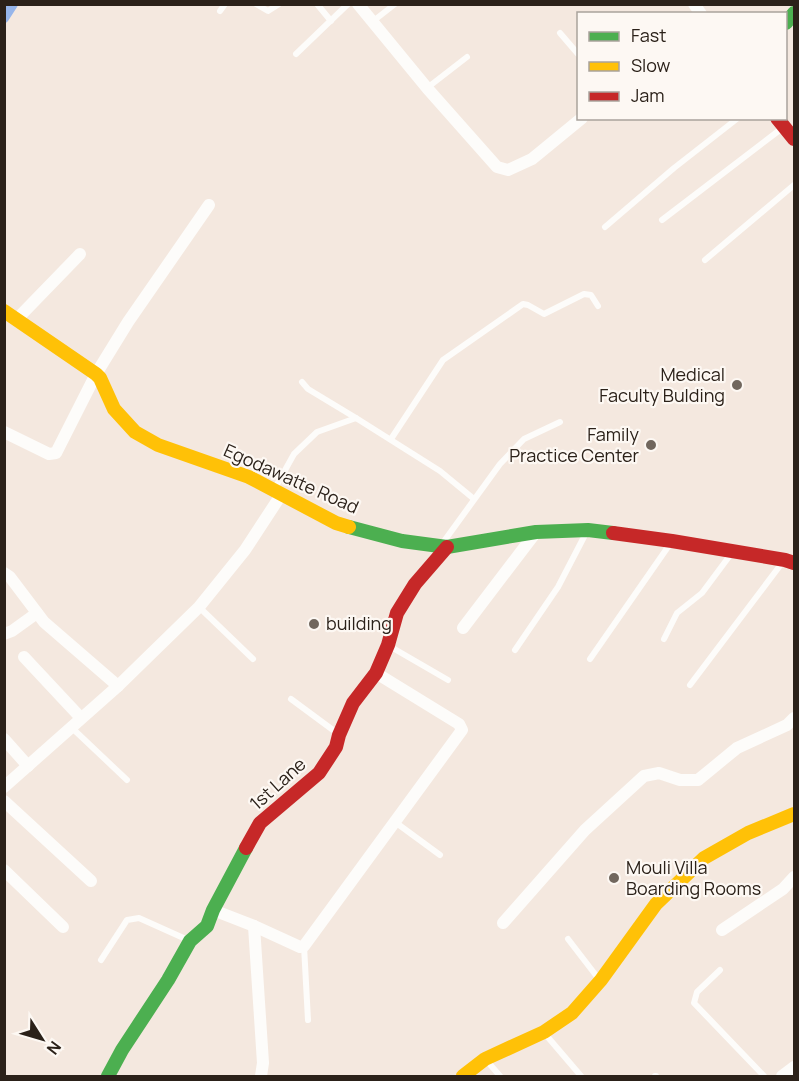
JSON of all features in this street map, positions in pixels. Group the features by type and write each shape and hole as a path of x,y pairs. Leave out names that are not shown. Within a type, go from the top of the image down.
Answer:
{"street":[{"path":"358,4 427,88 497,166 508,170 532,159 580,120"},
{"path":"780,123 795,140"},
{"path":"4,432 49,454 56,453 96,374 208,205"},
{"path":"17,319 80,254"},
{"name":"Egodawatte Road","path":"4,311 96,374 114,409 135,432 158,445 249,477 336,523 402,541 443,547 536,532 588,530 672,541 790,562"},
{"path":"4,787 118,686 199,608 245,550 277,493"},
{"path":"463,628 536,532"},
{"name":"1st Lane","path":"108,1077 122,1050 168,980 190,941 207,926 213,910 260,823 319,773 336,747 353,703 376,673 388,645 397,613 415,584 443,547"},
{"path":"4,573 10,577 44,622 118,686"},
{"path":"4,634 37,613"},
{"path":"24,657 81,718"},
{"path":"213,910 300,947 304,946 462,730 459,724 376,673"},
{"path":"503,923 585,830 644,776 658,773 680,780 698,780 737,748 787,725 795,718"},
{"path":"4,739 28,766"},
{"path":"4,801 91,881"},
{"path":"463,1077 485,1059 544,1032 572,1013 601,980 656,903 704,858 748,833 795,814"},
{"path":"4,870 63,927"},
{"path":"722,930 783,889 795,877"},
{"path":"254,926 263,1063 261,1077"},
{"path":"783,1077 795,1067"}],"lane":[{"path":"220,11 225,4"},
{"path":"256,4 268,11 279,4"},
{"path":"317,4 331,21"},
{"path":"296,54 348,4"},
{"path":"372,23 395,4"},
{"path":"560,33 577,52"},
{"path":"427,88 467,57"},
{"path":"605,227 735,120"},
{"path":"662,220 780,123"},
{"path":"705,260 795,185"},
{"path":"391,439 443,360 523,304 544,314 584,294 591,295 598,306"},
{"path":"302,382 308,389 440,471 474,499"},
{"path":"277,493 294,454 317,432 356,418"},
{"path":"443,547 500,464 524,439 560,422"},
{"path":"515,650 558,587 588,530"},
{"path":"590,659 672,541"},
{"path":"664,639 676,613 702,593 733,551"},
{"path":"690,685 790,562"},
{"path":"199,608 253,659"},
{"path":"388,645 448,680"},
{"path":"291,699 339,735"},
{"path":"71,727 127,780"},
{"path":"395,822 440,855"},
{"path":"101,960 127,920 139,918 190,941"},
{"path":"568,939 601,980"},
{"path":"304,946 308,1020"},
{"path":"720,970 697,992 694,1003 765,1077"},
{"path":"544,1032 581,1077"},
{"path":"485,1059 500,1077"}],"waterway":[{"path":"4,18 13,4"}],"traffic: fast":[{"path":"787,22 794,13"},
{"path":"349,527 402,541 447,547 536,532 588,530 613,533"},
{"path":"108,1076 190,941 207,926 246,848"}],"traffic: slow":[{"path":"4,311 96,374 114,409 135,432 158,445 249,477 336,523 349,527"},
{"path":"463,1076 485,1059 544,1032 572,1013 601,980 656,904 704,858 748,833 794,814"}],"traffic: jam":[{"path":"779,120 794,139"},
{"path":"613,533 794,563"},
{"path":"246,848 260,823 319,773 336,747 353,703 376,673 388,645 397,613 415,584 447,547"}],"place":[{"name":"Medical Faculty Bulding","path":"737,385"},
{"name":"Family Practice Center","path":"651,445"},
{"name":"building","path":"314,624"},
{"name":"Mouli Villa Boarding Rooms","path":"614,878"}]}
